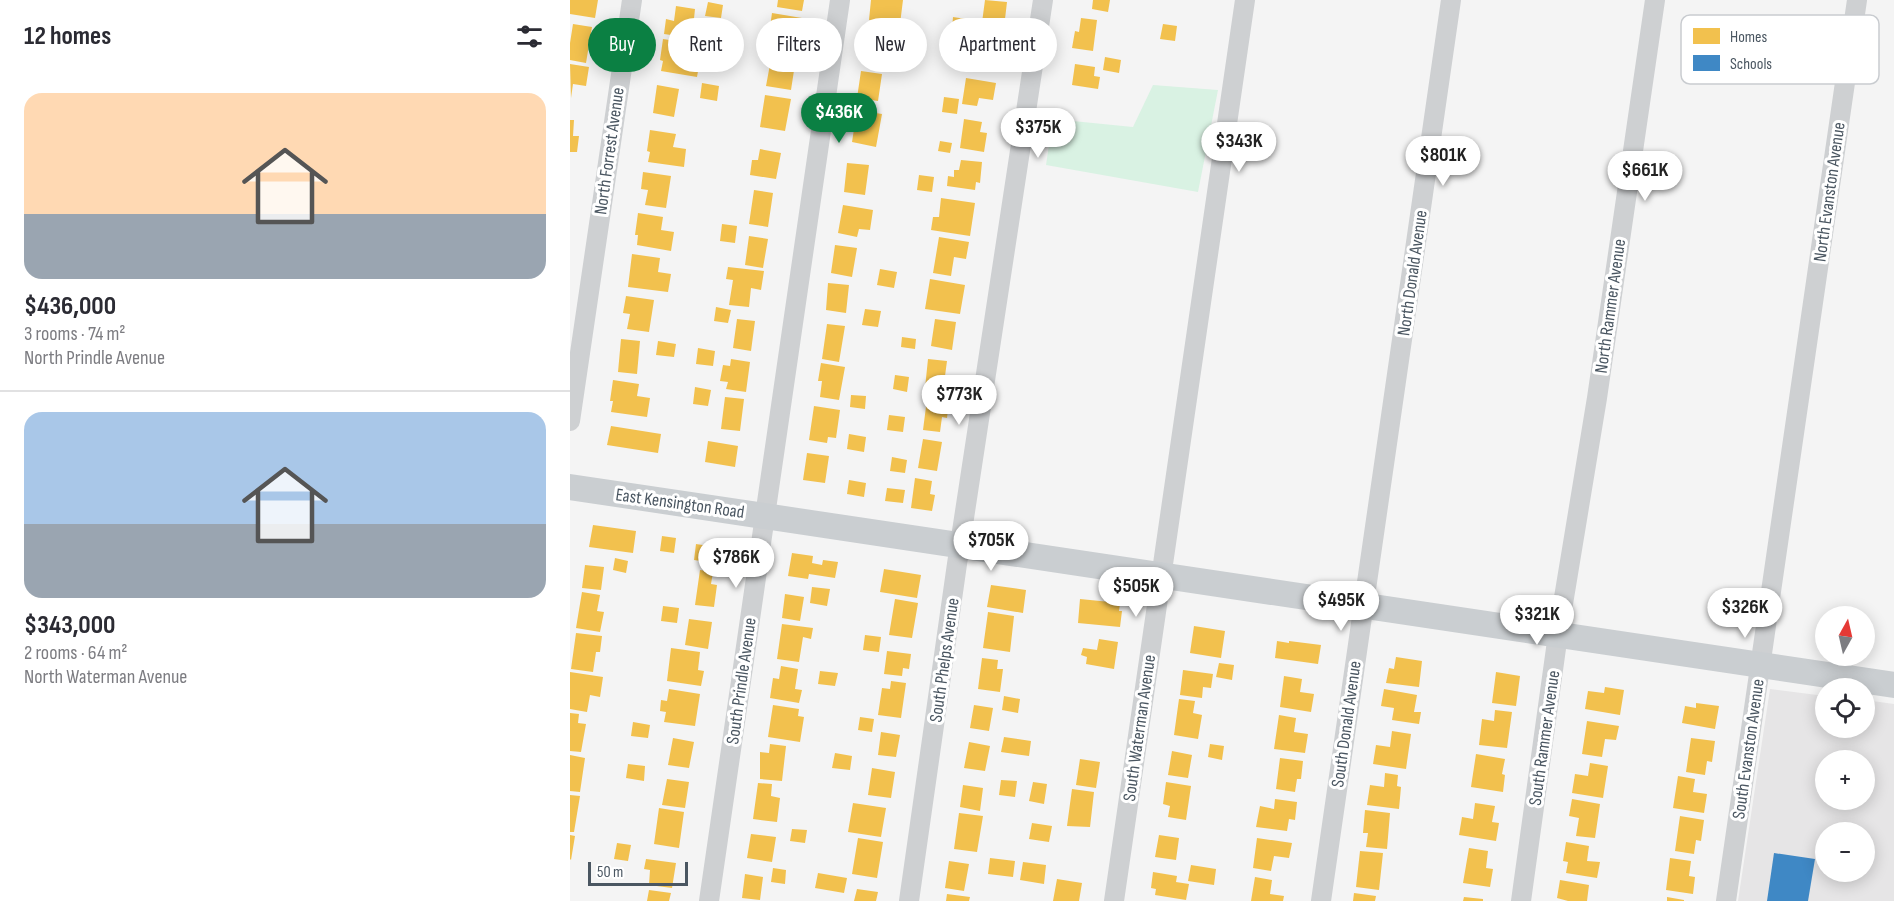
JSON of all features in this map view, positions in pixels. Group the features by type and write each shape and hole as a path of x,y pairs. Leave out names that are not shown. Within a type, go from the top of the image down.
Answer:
{"main road":[{"name":"East Kensington Road","path":"570,487 1894,685"}],"street":[{"name":"North Forrest Avenue","path":"570,421 632,0"},
{"name":"South Prindle Avenue","path":"709,901 840,0"},
{"name":"South Phelps Avenue","path":"909,901 960,545 1043,0"},
{"name":"South Waterman Avenue","path":"1114,901 1245,0"},
{"name":"North Donald Avenue","path":"1398,368 1450,0"},
{"name":"North Rammer Avenue","path":"1597,398 1655,0"},
{"name":"North Evanston Avenue","path":"1855,15 1857,0"},
{"name":"North Evanston Avenue","path":"1801,383 1845,84"},
{"name":"South Donald Avenue","path":"1321,901 1398,368"},
{"name":"South Evanston Avenue","path":"1726,901 1801,383"},
{"name":"South Rammer Avenue","path":"1521,901 1558,634 1597,398"}],"shaded area":[{"path":"1770,689 1815,695 1815,738 1875,738 1875,701 1894,704 1894,901 1738,901"}],"green space":[{"path":"1153,85 1218,90 1198,192 1046,165 1053,119 1133,127"}],"building: Homes":[{"path":"570,0 598,0 595,18 570,14"},
{"path":"778,0 804,0 802,11 777,7"},
{"path":"871,0 903,0 901,18 869,18"},
{"path":"985,0 1007,2 1005,18 983,18"},
{"path":"1093,0 1110,0 1108,12 1092,9"},
{"path":"708,2 723,5 721,18 705,16"},
{"path":"676,6 695,9 694,18 674,18"},
{"path":"772,13 802,18 771,18"},
{"path":"1081,18 1097,20 1093,51 1072,48 1075,31 1079,32"},
{"path":"666,19 668,20 668,35 664,34"},
{"path":"573,24 588,26 586,63 570,60"},
{"path":"1163,24 1177,26 1175,41 1160,39"},
{"path":"663,39 668,40 668,72 698,72 697,77 661,71 663,61 660,60"},
{"path":"1105,57 1121,60 1119,73 1103,70"},
{"path":"570,64 588,67 586,86 573,84 571,98"},
{"path":"1075,64 1095,67 1094,76 1100,77 1098,89 1072,85"},
{"path":"769,72 794,72 791,90 766,86"},
{"path":"861,72 882,74 878,101 857,98"},
{"path":"966,78 996,83 993,100 979,98 977,106 962,104"},
{"path":"702,83 719,86 717,101 700,98"},
{"path":"657,85 679,89 674,117 653,113"},
{"path":"765,95 791,99 785,131 760,127"},
{"path":"944,97 959,99 957,114 942,112"},
{"path":"857,110 882,114 876,147 852,142"},
{"path":"964,119 982,122 980,132 987,133 984,152 960,148"},
{"path":"570,120 574,120 573,136 579,136 577,152 570,152"},
{"path":"650,130 676,134 673,147 686,149 684,167 648,162"},
{"path":"940,141 952,143 950,153 938,151"},
{"path":"760,149 781,153 776,179 750,175 752,160 758,160"},
{"path":"961,160 982,162 980,183 976,182 975,190 947,186 948,176 954,177 954,170 959,170"},
{"path":"847,163 869,165 865,195 844,192"},
{"path":"643,172 671,176 666,208 645,205 648,190 641,189"},
{"path":"919,175 934,177 932,192 917,190"},
{"path":"754,190 773,193 768,227 749,224"},
{"path":"941,198 975,203 970,236 931,230 933,217 939,217"},
{"path":"843,205 873,210 870,230 859,229 857,237 838,233"},
{"path":"638,213 663,217 661,230 674,232 671,251 637,245 638,235 635,235"},
{"path":"722,224 737,226 735,243 720,241"},
{"path":"749,236 768,239 763,268 745,265"},
{"path":"939,237 969,242 966,259 954,257 951,276 933,273"},
{"path":"835,245 857,248 852,277 831,273"},
{"path":"632,254 660,258 658,272 671,274 668,292 628,287"},
{"path":"728,267 764,271 761,290 751,288 749,307 729,305 733,280 726,279"},
{"path":"880,269 897,272 894,288 877,285"},
{"path":"930,279 965,285 960,314 925,309"},
{"path":"828,283 849,285 846,313 826,310"},
{"path":"626,296 654,300 649,332 627,329 630,314 623,313"},
{"path":"716,307 731,310 728,323 714,321"},
{"path":"865,309 881,311 878,327 862,325"},
{"path":"737,319 755,321 751,351 733,348"},
{"path":"935,319 956,322 952,350 931,346"},
{"path":"827,324 845,326 839,362 822,359"},
{"path":"902,337 916,339 915,349 901,347"},
{"path":"621,339 640,341 637,374 618,372"},
{"path":"658,341 676,344 674,357 656,355"},
{"path":"698,348 715,351 713,366 696,364"},
{"path":"731,359 750,362 746,392 726,389 728,382 720,381 723,365 730,366"},
{"path":"928,359 947,361 945,376 951,377 950,391 925,388"},
{"path":"821,363 845,367 839,400 820,397 822,381 818,381"},
{"path":"895,375 909,377 907,392 893,389"},
{"path":"613,380 639,384 637,396 650,398 647,417 611,412"},
{"path":"695,387 711,390 708,406 693,404"},
{"path":"851,395 866,396 865,409 850,407"},
{"path":"725,397 744,399 740,431 721,429"},
{"path":"927,399 949,402 947,418 942,417 940,432 923,430"},
{"path":"814,406 840,410 836,438 828,437 827,443 809,440"},
{"path":"889,415 905,417 903,432 887,430"},
{"path":"611,426 661,434 658,453 607,445"},
{"path":"849,434 866,437 864,452 847,449"},
{"path":"923,439 942,442 937,471 918,468"},
{"path":"708,441 738,446 735,467 705,462"},
{"path":"807,453 829,456 825,483 803,480"},
{"path":"892,457 907,460 905,473 890,471"},
{"path":"915,478 932,481 930,494 935,495 932,511 911,508"},
{"path":"849,480 866,483 864,497 847,494"},
{"path":"887,488 905,490 903,503 885,501"},
{"path":"593,525 636,531 633,553 589,547"},
{"path":"662,536 676,538 674,553 660,551"},
{"path":"696,544 722,548 720,564 694,560"},
{"path":"792,553 813,556 812,563 822,565 823,560 838,562 835,578 809,574 808,579 788,576"},
{"path":"615,558 628,561 626,573 613,570"},
{"path":"585,565 604,567 601,590 582,588"},
{"path":"884,569 921,575 917,598 880,592"},
{"path":"700,570 713,572 711,584 717,585 714,607 695,605"},
{"path":"991,585 1026,590 1023,613 987,607"},
{"path":"812,587 830,589 827,606 810,603"},
{"path":"582,592 600,595 597,611 604,612 600,632 576,628"},
{"path":"785,594 804,597 800,621 782,618"},
{"path":"895,599 918,603 912,638 889,635"},
{"path":"1080,599 1120,603 1119,611 1122,611 1120,627 1078,623"},
{"path":"663,606 679,608 677,623 661,621"},
{"path":"988,612 1014,616 1010,652 983,648"},
{"path":"689,619 712,622 708,649 685,645"},
{"path":"782,624 813,628 811,639 803,637 799,662 777,659"},
{"path":"1194,626 1225,631 1221,658 1190,653"},
{"path":"576,633 602,636 600,652 596,652 593,672 571,669"},
{"path":"865,635 881,637 879,652 863,650"},
{"path":"1099,639 1118,642 1114,669 1086,664 1087,657 1081,655 1083,648 1097,650"},
{"path":"1277,641 1321,645 1318,664 1275,658"},
{"path":"671,648 700,652 698,670 704,671 701,686 667,681"},
{"path":"887,651 911,654 909,669 903,668 902,676 884,674"},
{"path":"1396,657 1422,661 1419,687 1386,683 1389,668 1394,669"},
{"path":"982,658 998,660 997,669 1003,669 1000,692 978,689"},
{"path":"1219,663 1234,665 1232,680 1216,677"},
{"path":"781,666 798,669 795,689 802,690 799,703 770,698 773,678 779,679"},
{"path":"1183,670 1213,674 1211,688 1203,687 1202,698 1180,695"},
{"path":"820,671 838,673 835,686 818,684"},
{"path":"570,672 603,677 600,697 590,695 587,712 570,709"},
{"path":"1496,672 1520,676 1516,706 1492,703"},
{"path":"1284,676 1302,679 1300,692 1314,694 1311,712 1280,707"},
{"path":"891,681 906,683 901,718 878,715 882,688 890,689"},
{"path":"1605,687 1624,690 1620,715 1585,709 1588,691 1604,693"},
{"path":"669,689 700,694 695,726 664,722 666,712 660,711 661,700 667,701"},
{"path":"1384,689 1417,695 1414,712 1421,712 1419,724 1392,720 1394,708 1381,706"},
{"path":"1004,696 1020,699 1018,713 1002,710"},
{"path":"1179,699 1195,701 1193,713 1202,715 1198,739 1174,735"},
{"path":"1696,703 1719,706 1715,729 1682,723 1685,706 1696,708"},
{"path":"773,705 799,709 798,716 804,717 800,742 768,737"},
{"path":"974,705 993,708 989,731 970,728"},
{"path":"1495,710 1512,712 1507,748 1479,745 1482,719 1494,721"},
{"path":"570,713 579,714 578,723 586,724 581,752 570,751"},
{"path":"1279,715 1296,718 1294,732 1308,734 1305,753 1274,749"},
{"path":"860,717 874,719 872,732 858,730"},
{"path":"1587,721 1619,726 1616,740 1605,739 1602,757 1582,754"},
{"path":"633,722 650,725 648,738 631,736"},
{"path":"1392,731 1411,734 1406,769 1373,764 1376,745 1390,747"},
{"path":"881,732 900,735 896,757 878,755"},
{"path":"1004,737 1031,741 1029,756 1001,752"},
{"path":"673,738 694,742 689,768 668,765"},
{"path":"1691,738 1715,741 1712,762 1707,761 1705,775 1686,772"},
{"path":"969,742 990,746 985,771 964,768"},
{"path":"770,744 786,746 782,781 760,779 760,752 769,753"},
{"path":"1210,744 1224,746 1222,760 1208,757"},
{"path":"1172,751 1192,755 1188,778 1168,775"},
{"path":"835,753 852,756 850,770 832,768"},
{"path":"1476,754 1505,759 1502,774 1505,775 1503,792 1471,787"},
{"path":"570,755 585,758 580,792 570,791"},
{"path":"1280,758 1303,761 1301,779 1297,779 1295,792 1276,789"},
{"path":"1080,759 1100,762 1096,788 1076,785"},
{"path":"1590,763 1608,766 1603,798 1572,793 1575,774 1588,776"},
{"path":"628,764 645,766 644,781 626,778"},
{"path":"872,768 895,772 891,798 868,795"},
{"path":"1385,773 1398,775 1397,786 1401,787 1399,809 1367,805 1370,785 1384,787"},
{"path":"1678,776 1695,779 1693,792 1707,794 1704,813 1673,808"},
{"path":"667,779 689,782 685,808 662,805"},
{"path":"1001,780 1017,781 1015,797 999,795"},
{"path":"1033,782 1047,784 1044,804 1029,801"},
{"path":"1166,782 1191,786 1186,820 1168,817 1170,806 1163,804"},
{"path":"758,783 772,784 771,796 780,798 777,822 753,819"},
{"path":"963,785 983,788 980,811 960,807"},
{"path":"1072,789 1094,792 1090,827 1067,826"},
{"path":"570,795 580,796 574,832 570,832"},
{"path":"1275,799 1297,802 1295,820 1289,819 1287,831 1256,827 1260,806 1274,809"},
{"path":"1572,799 1600,804 1595,838 1576,836 1579,818 1569,816"},
{"path":"853,803 886,808 881,837 848,832"},
{"path":"1475,803 1495,806 1492,822 1499,823 1496,841 1459,835 1462,817 1473,819"},
{"path":"659,808 684,812 679,848 654,844"},
{"path":"1365,810 1390,813 1387,849 1366,847 1368,833 1363,833"},
{"path":"959,813 983,816 977,852 954,849"},
{"path":"1680,816 1704,820 1701,841 1696,840 1694,854 1675,851"},
{"path":"1032,823 1052,826 1049,842 1029,839"},
{"path":"792,829 807,830 805,843 790,841"},
{"path":"751,834 776,837 772,862 747,858"},
{"path":"570,835 575,836 571,860 570,859"},
{"path":"1159,835 1179,838 1176,860 1155,857"},
{"path":"858,838 883,842 877,878 852,874"},
{"path":"1257,838 1292,843 1289,858 1274,856 1271,871 1253,868"},
{"path":"1566,842 1589,846 1587,861 1600,862 1597,878 1566,873 1568,862 1563,861"},
{"path":"617,843 631,845 628,861 614,859"},
{"path":"1469,848 1488,851 1486,868 1493,869 1490,887 1463,883"},
{"path":"1360,851 1383,853 1379,890 1356,887"},
{"path":"990,858 1015,861 1013,877 988,874"},
{"path":"1670,858 1691,861 1689,876 1695,877 1693,894 1666,890"},
{"path":"646,859 676,863 672,888 649,885 650,870 644,869"},
{"path":"949,861 969,864 964,891 945,888"},
{"path":"1023,862 1046,865 1044,884 1020,880"},
{"path":"1191,865 1216,869 1214,885 1188,881"},
{"path":"773,868 786,870 785,884 771,882"},
{"path":"1153,872 1177,876 1176,882 1189,884 1186,900 1155,895 1156,889 1151,888"},
{"path":"818,873 847,878 844,893 815,888"},
{"path":"745,874 763,877 760,900 742,898"},
{"path":"1255,877 1272,880 1270,894 1284,896 1283,901 1251,901"},
{"path":"1057,879 1082,883 1079,901 1053,901"},
{"path":"1560,880 1589,885 1587,901 1568,901 1557,898"},
{"path":"857,889 878,892 876,901 854,901"},
{"path":"649,890 671,893 669,901 647,901"},
{"path":"1354,893 1376,896 1375,901 1353,901"},
{"path":"947,894 970,897 969,901 946,901"},
{"path":"1464,897 1483,899 1483,901 1463,901"},
{"path":"1667,897 1684,900 1684,901 1667,901"}],"building: Schools":[{"path":"1774,853 1815,859 1808,901 1767,901"}]}
